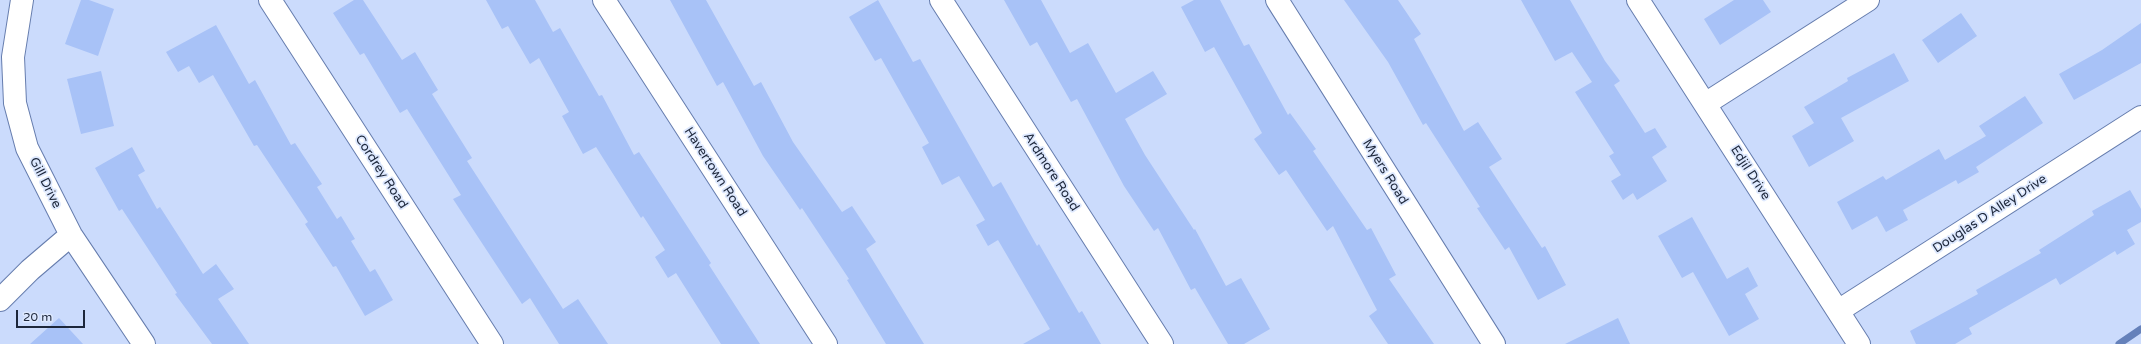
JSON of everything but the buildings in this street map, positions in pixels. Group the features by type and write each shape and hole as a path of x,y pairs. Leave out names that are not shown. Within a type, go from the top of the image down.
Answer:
{"street":[{"name":"Gill Drive","path":"22,0 13,57 15,103 27,148 71,235 144,344"},
{"name":"Cordrey Road","path":"270,0 492,344"},
{"name":"Havertown Road","path":"604,0 826,344"},
{"name":"Ardmore Road","path":"941,0 1162,344"},
{"name":"Myers Road","path":"1277,0 1494,344"},
{"path":"1705,104 1868,0"},
{"name":"Edjil Drive","path":"1639,1 1859,344"},
{"name":"Douglas D Alley Drive","path":"1838,311 2141,117"},
{"path":"0,300 30,270 71,235"}],"waterway":[{"path":"2119,344 2141,329"}]}
